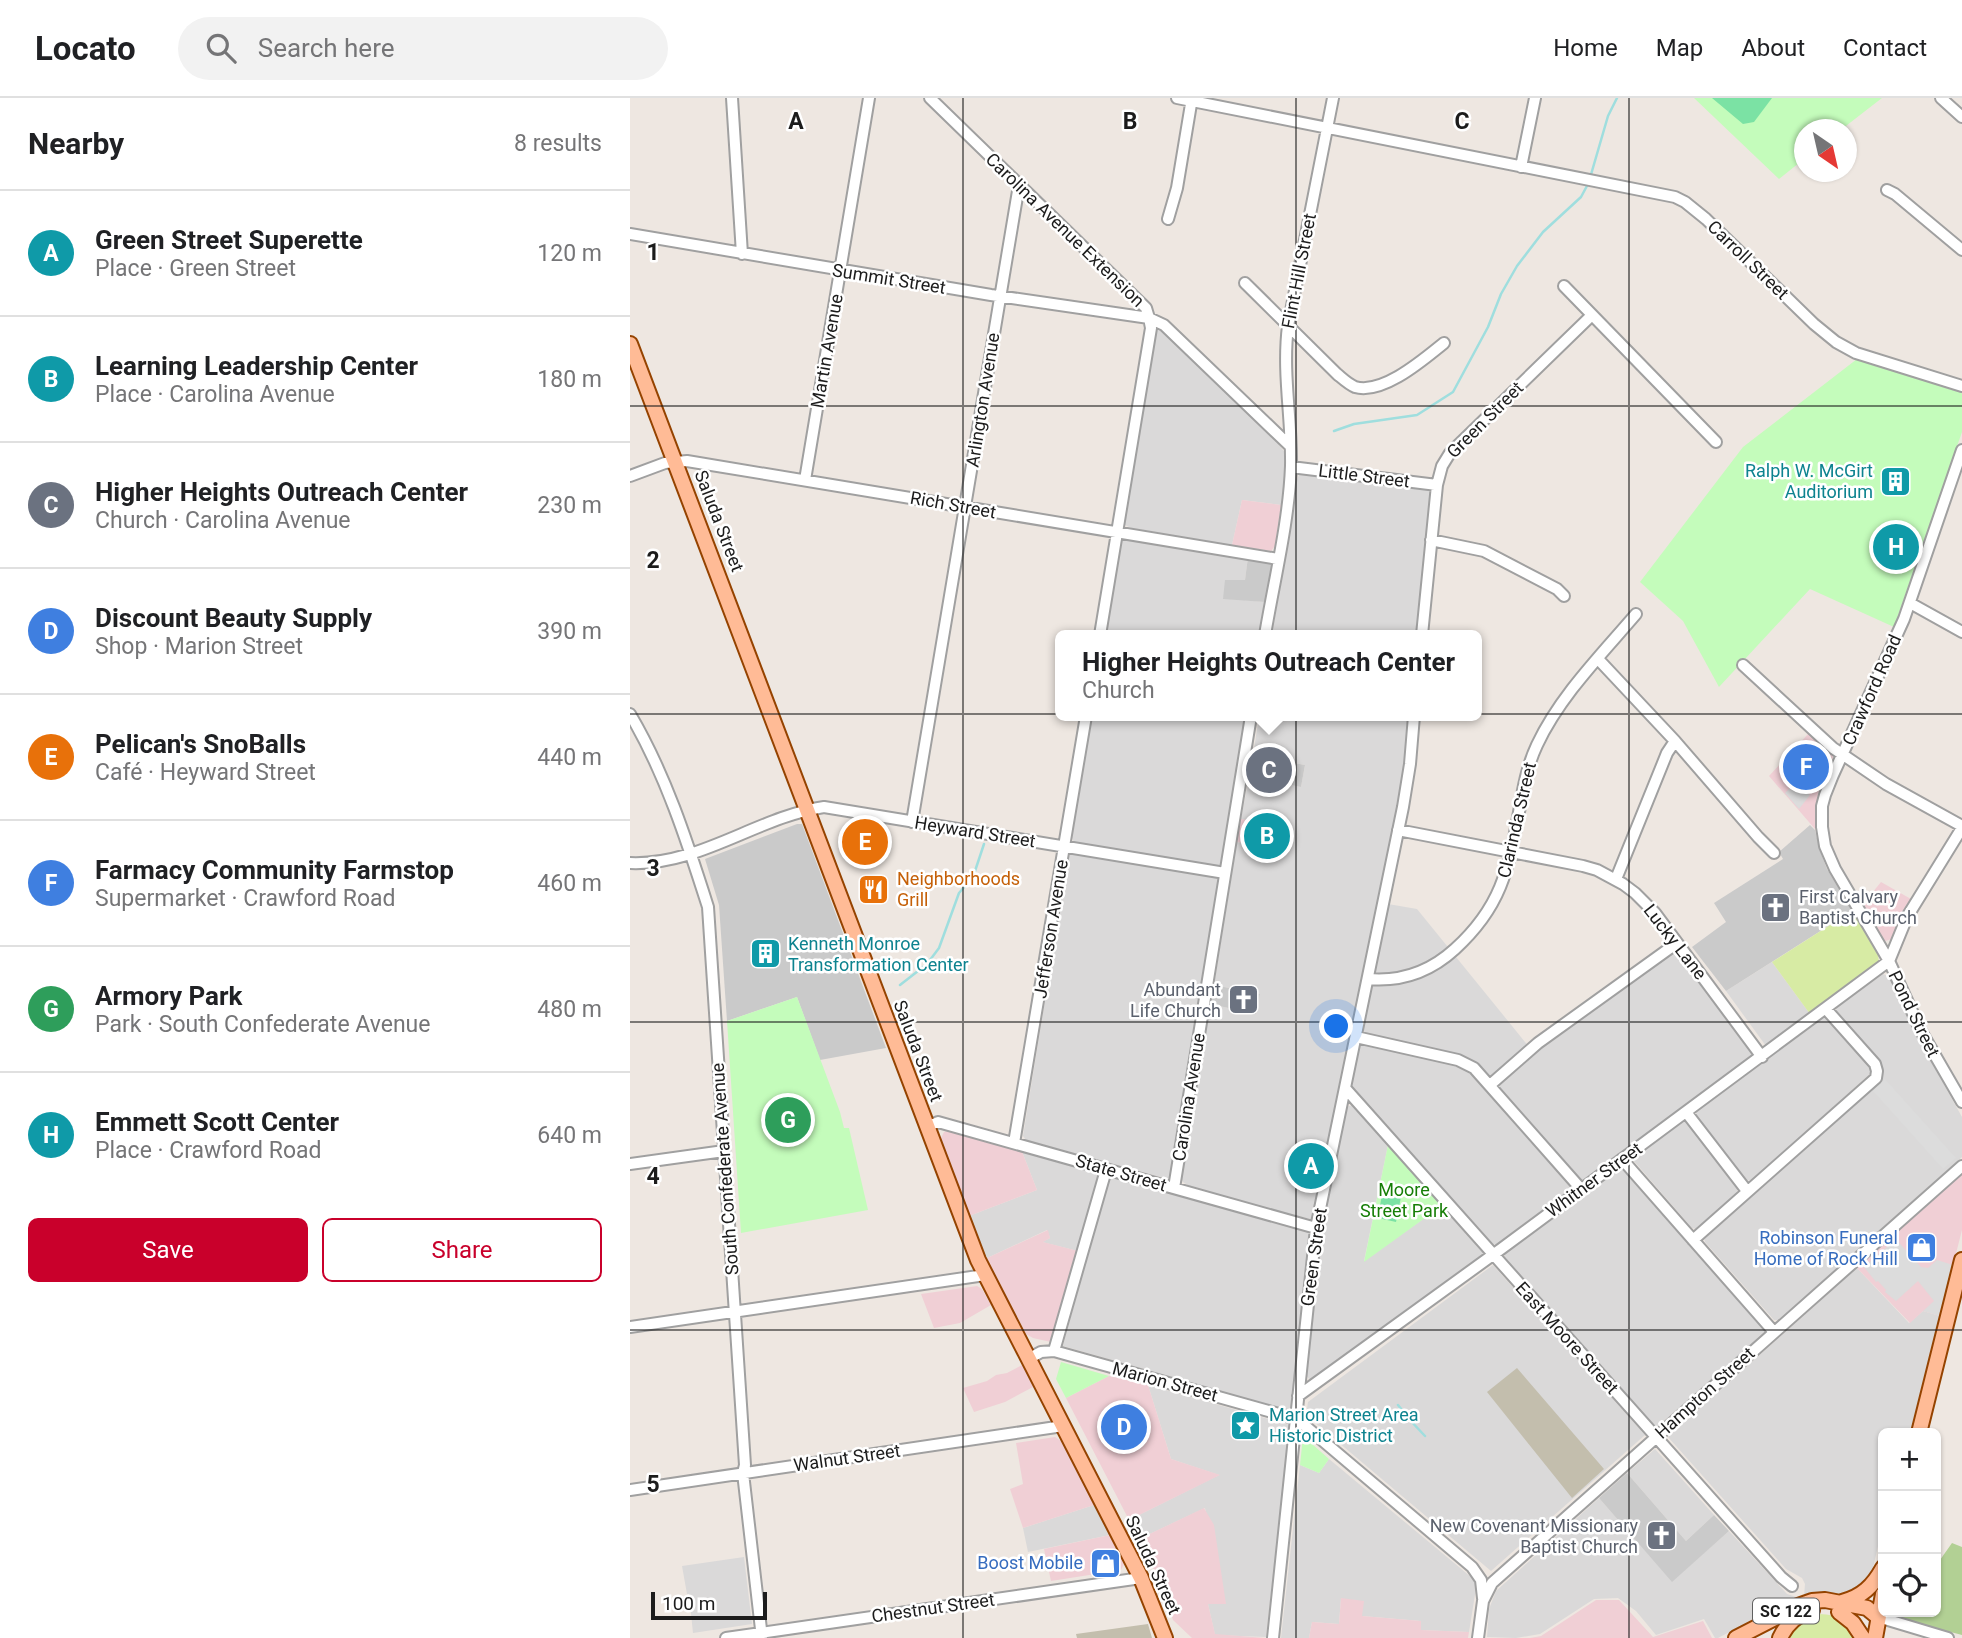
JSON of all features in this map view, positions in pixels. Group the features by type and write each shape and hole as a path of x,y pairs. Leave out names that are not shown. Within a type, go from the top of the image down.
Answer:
{"main road":[{"name":"Saluda Street","path":"630,344 926,1127 985,1275 1140,1578 1165,1638"},
{"path":"1920,1428 1962,1260"},
{"path":"1780,1638 1792,1621 1805,1613 1840,1607 1867,1591 1878,1577"},
{"name":"SC 122","path":"1736,1638 1806,1602 1820,1600 1840,1607 1867,1608 1878,1617"},
{"path":"1840,1607 1863,1638"},
{"path":"1875,1638 1878,1617"}],"street":[{"path":"732,98 742,254"},
{"name":"Martin Avenue","path":"805,480 869,98"},
{"name":"Carolina Avenue Extension","path":"930,98 1146,308 1149,318 1164,325 1290,446"},
{"name":"Carroll Street","path":"1177,98 1675,197 1706,219 1836,342 1856,353 1962,386"},
{"name":"Flint Hill Street","path":"1290,446 1285,362 1288,327 1333,98"},
{"path":"1521,167 1535,98"},
{"path":"1941,98 1962,117"},
{"path":"1168,219 1177,188 1192,100"},
{"name":"Arlington Avenue","path":"912,822 1019,184"},
{"path":"1887,190 1962,250"},
{"name":"Summit Street","path":"630,234 999,297 1149,318"},
{"path":"1245,283 1352,386 1363,388 1379,385 1398,376 1444,343"},
{"path":"1564,286 1716,442"},
{"name":"Green Street","path":"1422,630 1437,485 1442,466 1450,453 1592,315"},
{"path":"1101,630 1151,328 1149,318"},
{"path":"1266,630 1287,502 1291,467 1290,446"},
{"name":"Crawford Road","path":"1888,961 1835,869 1822,836 1825,795 1897,636 1962,450"},
{"name":"Rich Street","path":"630,476 675,461 690,461 1278,559"},
{"name":"Little Street","path":"1291,467 1437,485"},
{"path":"1431,540 1492,554 1557,589 1564,596"},
{"path":"1910,603 1962,632"},
{"name":"Clarinda Street","path":"1368,979 1384,980 1416,974 1431,967 1469,936 1487,913 1500,888 1512,851 1533,754 1551,717 1636,614"},
{"path":"1598,659 1774,853"},
{"path":"1743,665 1822,739 1886,784 1962,827 1908,917 1888,961"},
{"name":"South Confederate Avenue","path":"630,714 656,764 691,854 708,907 745,1465 743,1473 762,1635"},
{"name":"Jefferson Avenue","path":"1014,1143 1085,721"},
{"name":"Carolina Avenue","path":"1174,1188 1250,721"},
{"name":"Green Street","path":"1273,1638 1316,1228 1398,830 1410,764 1414,721"},
{"path":"1616,879 1667,752 1675,741"},
{"name":"Heyward Street","path":"807,810 824,807 1225,873"},
{"path":"630,863 652,862 691,854 807,810"},
{"name":"Lucky Lane","path":"1398,830 1583,866 1616,879 1646,903 1762,1057"},
{"path":"1490,1085 1538,1043 1677,943"},
{"name":"Whitner Street","path":"1298,1396 1762,1057 1888,961"},
{"name":"Pond Street","path":"1888,961 1921,1031 1962,1102"},
{"path":"1693,1240 1876,1078 1875,1064 1826,1009"},
{"path":"1356,1037 1458,1060 1474,1068 1581,1189"},
{"name":"East Moore Street","path":"1345,1088 1656,1438 1792,1586"},
{"path":"1686,1112 1747,1192"},
{"name":"State Street","path":"926,1127 938,1122 1316,1228"},
{"path":"630,1164 724,1151"},
{"path":"1622,1159 1774,1332"},
{"name":"Hampton Street","path":"1478,1638 1483,1601 1489,1588 1499,1577 1962,1166"},
{"path":"1028,1359 1041,1352 1054,1351 1106,1170"},
{"path":"630,1327 985,1275"},
{"name":"Marion Street","path":"1054,1351 1296,1419 1472,1567 1489,1577 1499,1577"},
{"name":"Walnut Street","path":"630,1490 1063,1426"},
{"path":"1472,1567 1481,1580 1483,1601"},
{"name":"Chestnut Street","path":"726,1638 762,1635 1140,1578"},
{"path":"1878,1617 1948,1638"}],"shaded area":[{"path":"1159,329 1276,441 1286,454 1281,505 1242,500 1232,545 1125,525 1125,510 1154,334"},
{"path":"1299,475 1427,488 1430,491 1417,630 1273,630"},
{"path":"1242,500 1281,505 1275,546 1271,551 1232,545"},
{"path":"1123,538 1248,557 1245,580 1223,598 1265,602 1261,630 1107,630"},
{"path":"1248,557 1272,564 1265,602 1223,599 1225,580 1245,580"},
{"path":"1091,721 1244,721 1222,865 1191,863 1074,842 1072,838"},
{"path":"1258,721 1408,721 1400,798 1327,1154 1300,1148 1295,1169 1322,1175 1314,1220 1194,1189 1181,1178 1210,1004 1256,1014 1260,994 1214,985 1237,842 1287,850 1290,827 1241,819 1249,777 1301,787 1305,765 1253,756"},
{"path":"1809,733 1831,752 1833,757 1820,787 1815,829 1769,776"},
{"path":"1253,756 1305,765 1301,787 1249,777"},
{"path":"1795,783 1810,795 1799,809 1785,793"},
{"path":"1241,819 1291,827 1287,850 1237,842"},
{"path":"802,824 886,1048 820,1060 797,997 727,1021 719,905 705,859"},
{"path":"1810,825 1815,830 1827,869 1852,911 1726,991 1692,947 1726,922 1714,903 1783,859 1779,852"},
{"path":"1073,853 1219,878 1171,1175 1168,1179 1026,1140 1023,1136 1068,859"},
{"path":"1881,882 1911,899 1892,939 1885,941 1863,904"},
{"path":"1388,904 1417,909 1534,1053 1677,952 1753,1055 1497,1245 1493,1244 1351,1087"},
{"path":"1772,962 1810,1014 1766,1046 1726,991"},
{"path":"1883,974 1890,977 1913,1029 1962,1117 1962,1157 1779,1320 1774,1320 1705,1242 1704,1237 1879,1082 1883,1072 1880,1062 1836,1010"},
{"path":"1214,985 1260,994 1256,1014 1210,1004"},
{"path":"1824,1017 1872,1072 1751,1181 1747,1180 1697,1117 1696,1112"},
{"path":"1885,1079 1956,1158 1943,1169 1873,1091"},
{"path":"1352,1105 1388,1145 1364,1261 1443,1205 1484,1253 1313,1379 1309,1379 1306,1375 1314,1285 1347,1107"},
{"path":"1682,1121 1687,1121 1738,1188 1737,1193 1696,1229 1692,1228 1633,1160 1634,1156"},
{"path":"953,1130 1021,1149 1037,1190 969,1216 941,1138 944,1132"},
{"path":"1300,1148 1327,1154 1322,1175 1295,1169"},
{"path":"1021,1149 1099,1173 1078,1251 1042,1242 1050,1238 1047,1230 987,1258 969,1216 1037,1190"},
{"path":"1619,1167 1623,1167 1766,1329 1658,1426 1655,1426 1506,1260 1504,1254"},
{"path":"1962,1174 1962,1230 1940,1316 1923,1311 1910,1323 1857,1268"},
{"path":"1111,1177 1307,1230 1310,1235 1292,1407 1287,1410 1063,1346 1108,1179"},
{"path":"1048,1230 1050,1238 1043,1242 1078,1251 1051,1342 1026,1334 987,1258"},
{"path":"1893,1236 1921,1267 1928,1268 1937,1260 1953,1265 1940,1316 1923,1311 1934,1301 1918,1281 1896,1301 1864,1267 1888,1246 1886,1242"},
{"path":"1493,1265 1645,1435 1491,1571 1306,1415 1308,1402"},
{"path":"1857,1268 1909,1323 1923,1311 1940,1316 1911,1428 1878,1428 1878,1546 1871,1576 1855,1592 1839,1596 1804,1596 1805,1584 1802,1578 1786,1569 1668,1437"},
{"path":"977,1286 982,1289 991,1305 960,1323 934,1328 921,1294"},
{"path":"1022,1365 1033,1387 1005,1402 974,1412 963,1388 987,1381"},
{"path":"1517,1368 1604,1469 1572,1498 1487,1392"},
{"path":"1109,1376 1148,1385 1171,1459 1220,1475 1129,1520 1066,1398"},
{"path":"1148,1385 1290,1425 1266,1637 1215,1635 1208,1604 1225,1603 1205,1508 1139,1539 1129,1520 1219,1475 1171,1459"},
{"path":"1055,1437 1061,1441 1094,1505 1023,1528 1010,1489 1023,1484 1016,1443"},
{"path":"1655,1449 1714,1515 1686,1541 1627,1473"},
{"path":"1329,1459 1477,1582 1469,1632 1421,1630 1421,1621 1362,1616 1341,1598 1339,1624 1312,1622 1309,1638 1281,1638 1300,1465 1319,1473"},
{"path":"1627,1473 1686,1541 1714,1515 1729,1531 1672,1582 1599,1498"},
{"path":"1599,1498 1672,1581 1729,1531 1787,1594 1796,1597 1718,1638 1715,1638 1704,1619 1656,1635 1636,1611 1618,1598 1594,1599 1540,1634 1516,1638 1487,1637 1489,1609 1496,1591"},
{"path":"1094,1505 1110,1535 1028,1552 1023,1528"},
{"path":"1204,1508 1214,1525 1226,1604 1208,1604 1215,1634 1265,1638 1192,1638 1173,1620 1159,1580 1139,1539"},
{"path":"1110,1535 1124,1564 1121,1570 1051,1581 1044,1549"},
{"path":"744,1557 752,1624 693,1633 689,1594 682,1566"},
{"path":"1341,1598 1364,1601 1362,1616 1421,1621 1421,1630 1469,1632 1468,1638 1309,1638 1312,1622 1339,1624"},
{"path":"1596,1600 1619,1600 1653,1637 1703,1621 1712,1638 1530,1638 1541,1636"},
{"path":"1148,1624 1152,1638 1077,1638 1076,1634"}],"green space":[{"path":"1694,98 1882,98 1855,119 1794,119 1794,167 1779,179"},
{"path":"1712,98 1772,98 1754,122 1743,124"},
{"path":"1857,359 1962,393 1962,432 1894,627 1810,589 1719,687 1683,621 1640,582 1743,447"},
{"path":"1852,911 1878,955 1879,962 1810,1014 1772,962"},
{"path":"797,997 844,1128 849,1128 868,1210 741,1233 727,1021"},
{"name":"Moore Street Park","path":"1388,1145 1443,1205 1364,1262"},
{"path":"1383,1188 1402,1192 1396,1222 1378,1218"},
{"path":"1061,1362 1109,1376 1066,1398 1056,1379"},
{"path":"1303,1436 1329,1459 1319,1473 1300,1465"},
{"path":"1952,1543 1962,1547 1962,1635 1894,1617 1941,1617 1941,1559"},
{"path":"1819,1614 1842,1620 1858,1638 1786,1638 1807,1616"}],"waterway":[{"path":"1590,178 1608,116 1617,98"},
{"path":"1334,431 1354,424 1417,415 1453,392 1517,266 1543,232 1581,197 1588,184"},
{"path":"900,985 927,964 939,948 959,893 973,877 984,844"},
{"path":"1398,1405 1406,1415"},
{"path":"1408,1418 1425,1436"}],"place":[{"name":"Ralph W. McGirt Auditorium","path":"1896,481"},
{"name":"Emmett Scott Center","path":"1896,547"},
{"name":"Farmacy Community Farmstop","path":"1806,767"},
{"name":"Higher Heights Outreach Center","path":"1269,770"},
{"name":"Learning Leadership Center","path":"1267,836"},
{"name":"Pelican's SnoBalls","path":"865,842"},
{"name":"Neighborhoods Grill","path":"874,889"},
{"name":"First Calvary Baptist Church","path":"1776,907"},
{"name":"Kenneth Monroe Transformation Center","path":"765,954"},
{"name":"Abundant Life Church","path":"1244,1000"},
{"name":"Armory Park","path":"788,1120"},
{"name":"Green Street Superette","path":"1311,1166"},
{"name":"Robinson Funeral Home of Rock Hill","path":"1921,1248"},
{"name":"Marion Street Area Historic District","path":"1246,1425"},
{"name":"Discount Beauty Supply","path":"1124,1427"},
{"name":"New Covenant Missionary Baptist Church","path":"1661,1536"},
{"name":"Boost Mobile","path":"1106,1563"}]}
